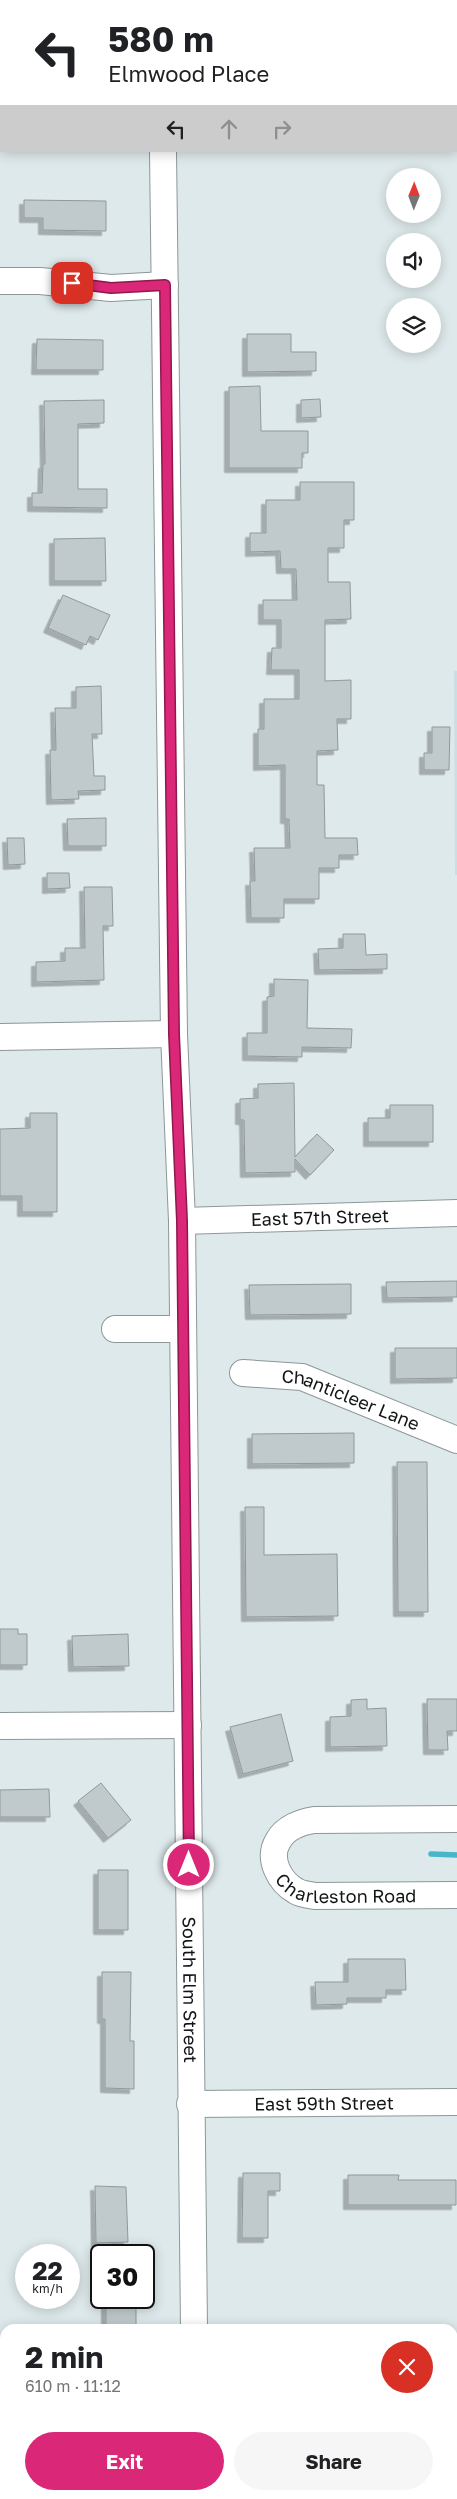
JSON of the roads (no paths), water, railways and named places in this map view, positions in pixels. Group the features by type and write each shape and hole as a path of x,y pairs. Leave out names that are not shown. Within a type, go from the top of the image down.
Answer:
{"street":[{"name":"South Elm Street","path":"163,152 174,1034 182,1221 190,2104 194,2324"},
{"path":"0,281 40,280 111,288 165,285"},
{"path":"0,1037 174,1034"},
{"name":"East 57th Street","path":"182,1221 457,1214"},
{"path":"116,1329 183,1329"},
{"name":"Chanticleer Lane","path":"243,1373 302,1377 457,1440"},
{"path":"0,1726 188,1725"},
{"name":"Charleston Road","path":"457,1819 314,1820 301,1822 287,1830 277,1841 274,1855 277,1870 285,1882 298,1892 315,1896 457,1894"},
{"name":"East 59th Street","path":"190,2104 457,2102"}],"waterway":[{"path":"431,1854 457,1855"}]}
